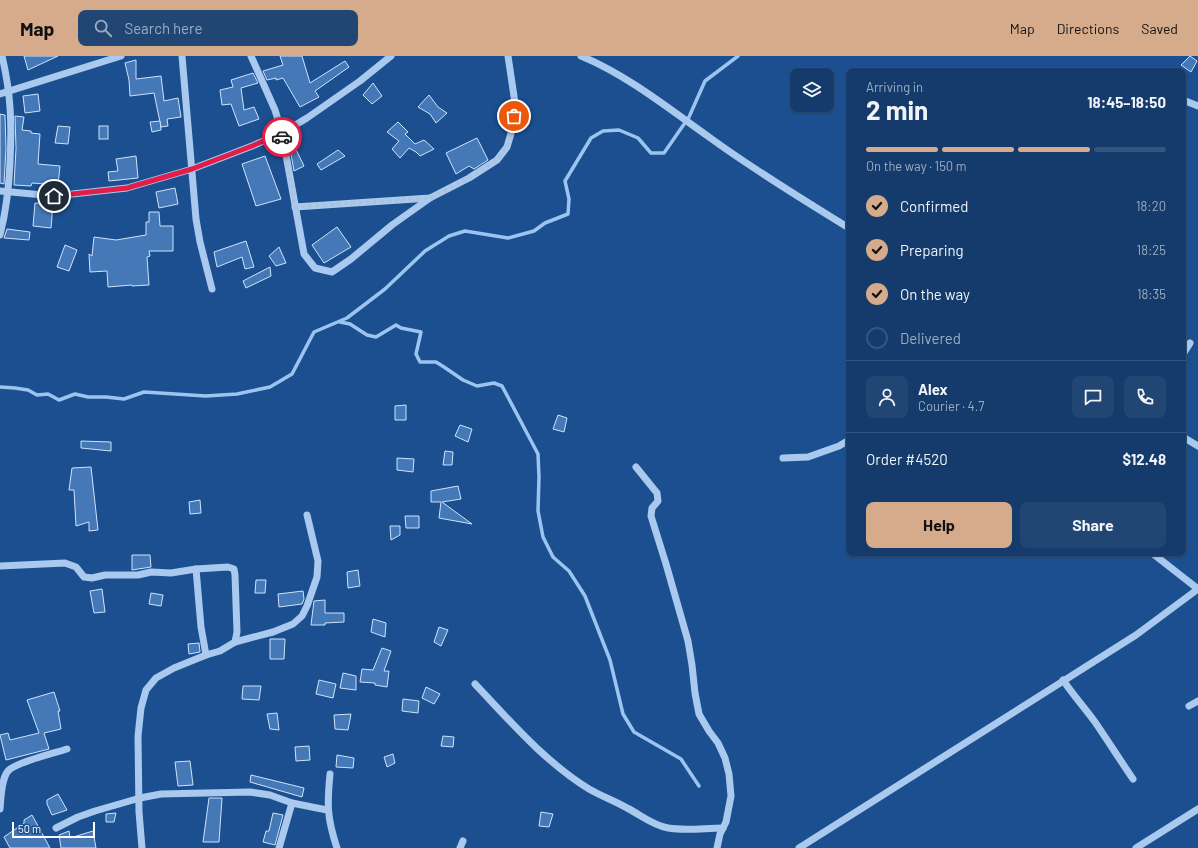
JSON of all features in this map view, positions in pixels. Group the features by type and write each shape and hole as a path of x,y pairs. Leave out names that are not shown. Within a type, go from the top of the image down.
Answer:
{"street":[{"path":"0,235 8,192 12,133 10,91 2,56"},
{"path":"0,94 121,56"},
{"path":"182,56 196,219 200,242 212,289"},
{"path":"251,56 275,110 282,133 304,254 315,268 332,272 351,259 392,225 430,198 469,178 497,160 507,147 512,130 515,103 508,56"},
{"path":"0,191 54,196 127,188 192,169 282,133 307,118 354,85 391,56"},
{"path":"581,56 608,68 668,108 764,176 846,226"},
{"path":"1186,101 1198,106"},
{"path":"295,207 430,198"},
{"path":"1186,350 1190,344"},
{"path":"1186,439 1198,446"},
{"path":"783,458 808,457 846,442"},
{"path":"636,467 657,493 658,501 652,508 651,516 688,642 699,714 718,743 725,758 729,774 731,796 726,822 720,834 718,848"},
{"path":"142,848 139,812 138,736 141,708 146,690 156,678 168,671 206,655 220,651 235,642 273,632 293,624 302,616 317,577 318,561 307,515"},
{"path":"799,848 1136,634 1198,589 1156,556"},
{"path":"0,566 65,563 76,567 84,577 92,578 138,575 151,572 171,573 196,569 228,567 234,569 235,575 237,632 235,642"},
{"path":"196,569 201,627 206,655"},
{"path":"1063,680 1074,697 1094,721 1106,741 1133,779"},
{"path":"474,684 529,740 567,773 590,789 627,808 655,825 682,829 723,828"},
{"path":"1189,706 1198,701"},
{"path":"0,809 3,782 8,770 17,765 67,749"},
{"path":"0,768 8,770"},
{"path":"330,774 327,810 330,827 337,848"},
{"path":"56,828 78,817 140,798 161,794 250,792 270,795 292,803 327,810"},
{"path":"279,848 292,803"},
{"path":"1136,848 1198,809"},
{"path":"460,848 463,840"}],"building":[{"path":"24,56 58,56 28,70"},
{"path":"280,56 302,56 310,83 345,61 349,67 315,91 319,97 300,107 283,78 267,80 263,71 283,65"},
{"path":"1190,56 1197,61 1191,72 1181,65"},
{"path":"136,60 136,79 161,76 164,101 178,98 181,117 167,119 168,126 161,127 154,93 130,96 129,80 125,63"},
{"path":"253,73 258,83 241,88 244,110 254,107 259,119 239,126 231,104 222,105 220,90 233,87 231,80"},
{"path":"373,83 382,96 372,104 363,95"},
{"path":"38,94 40,111 25,113 23,96"},
{"path":"429,95 438,107 447,113 436,123 430,114 418,107"},
{"path":"0,114 5,115 6,148 4,184 0,183"},
{"path":"15,116 24,117 22,130 40,134 38,164 60,166 58,185 32,183 31,186 14,185 16,148"},
{"path":"160,121 161,130 152,132 150,122"},
{"path":"398,122 408,132 405,134 415,144 424,140 434,149 420,156 409,148 400,158 392,149 399,141 387,132"},
{"path":"58,126 70,127 68,144 55,143"},
{"path":"99,126 108,126 108,139 99,139"},
{"path":"288,137 290,137 304,166 294,171"},
{"path":"477,138 488,160 474,169 469,166 456,174 446,153"},
{"path":"338,150 345,156 321,170 317,164"},
{"path":"136,156 138,178 109,181 108,172 118,171 116,159"},
{"path":"265,156 281,199 256,206 242,164"},
{"path":"175,188 178,204 159,208 156,192"},
{"path":"35,203 53,204 51,228 33,226"},
{"path":"149,212 159,212 160,226 173,226 173,251 149,251 150,256 147,257 149,285 108,287 107,271 90,272 89,254 92,256 94,237 116,240 146,235 146,222 149,222"},
{"path":"337,227 351,247 324,263 312,245"},
{"path":"7,229 30,232 29,240 4,238"},
{"path":"246,241 254,267 245,269 242,257 217,267 214,252"},
{"path":"65,245 77,250 69,271 57,267"},
{"path":"279,247 286,263 276,266 269,256"},
{"path":"270,267 271,276 246,288 243,281"},
{"path":"406,405 406,420 395,420 395,406"},
{"path":"558,415 567,418 564,432 553,429"},
{"path":"460,425 472,429 468,442 455,436"},
{"path":"81,441 111,442 111,451 81,448"},
{"path":"445,451 453,452 452,465 443,465"},
{"path":"397,458 414,459 413,472 397,470"},
{"path":"91,467 98,530 89,531 89,522 76,526 74,490 69,490 72,468"},
{"path":"458,486 461,499 442,502 472,524 439,518 441,502 431,502 431,491"},
{"path":"200,500 201,513 190,514 189,502"},
{"path":"405,516 419,516 419,528 406,528"},
{"path":"390,526 400,526 400,535 391,540"},
{"path":"132,555 150,555 151,567 132,570"},
{"path":"358,570 360,586 348,588 347,572"},
{"path":"256,580 266,580 265,593 255,593"},
{"path":"102,589 105,612 94,613 90,591"},
{"path":"303,591 304,599 302,604 279,607 278,594"},
{"path":"151,593 163,595 161,606 149,604"},
{"path":"325,600 325,613 344,613 344,622 325,623 325,625 311,625 314,601"},
{"path":"373,619 386,623 385,637 371,632"},
{"path":"439,627 448,630 441,646 434,642"},
{"path":"270,639 285,639 284,659 270,659"},
{"path":"199,643 200,652 189,654 188,644"},
{"path":"382,648 391,651 384,671 389,671 387,687 375,685 375,683 360,682 362,669 373,670"},
{"path":"343,673 356,676 356,690 340,688"},
{"path":"319,680 336,684 333,698 316,694"},
{"path":"243,686 261,686 259,700 242,699"},
{"path":"426,687 440,694 434,704 422,698"},
{"path":"54,692 60,711 58,711 61,729 44,733 49,749 6,760 0,735 8,733 10,740 39,733 27,700"},
{"path":"403,699 419,701 418,713 402,711"},
{"path":"277,713 279,730 270,729 267,714"},
{"path":"351,714 348,730 335,729 334,715"},
{"path":"443,736 454,737 453,747 441,746"},
{"path":"309,746 310,760 296,761 295,747"},
{"path":"393,754 395,763 387,767 384,757"},
{"path":"337,755 354,758 353,768 336,767"},
{"path":"190,761 193,785 178,786 175,762"},
{"path":"251,775 304,788 302,797 250,782"},
{"path":"58,794 67,810 52,815 47,804 47,800"},
{"path":"209,798 222,798 219,842 203,842"},
{"path":"541,812 553,814 549,827 539,826"},
{"path":"116,813 114,822 106,822 106,814"},
{"path":"273,813 283,815 275,845 263,842 266,831 269,831"},
{"path":"32,815 50,848 10,848 4,837 24,823 24,820"},
{"path":"69,831 70,838 93,831 96,848 61,848 59,835"}],"waterway":[{"path":"0,387 28,390 37,395 48,394 59,400 75,394 88,397 124,399 144,392 206,396 237,394 270,387 292,374 314,332 347,318 385,289 425,251 449,236 465,231 508,238 534,231 545,223 568,214 569,199 565,181 591,138 603,131 619,130 638,138 651,153 664,153 689,117 705,81 738,56"},
{"path":"340,322 350,324 367,335 376,337 396,325 401,328 421,332 416,354 420,362 436,362 463,380 477,386 494,383 502,386 538,454 538,511 543,537 553,557 569,571 585,596 610,660 623,714 634,732 681,759 699,786"}],"way so far":[{"path":"282,137 295,207 430,198 469,178 497,160 507,147 514,116"}],"route":[{"path":"54,196 127,188 192,169 282,133 282,137"}]}
